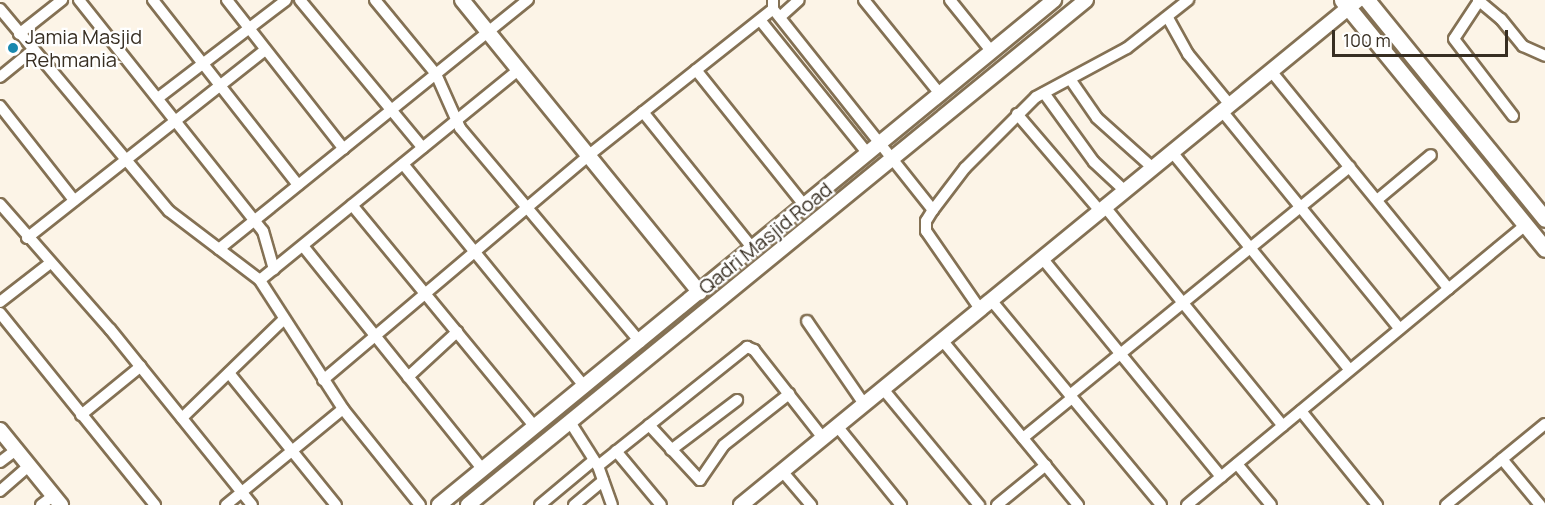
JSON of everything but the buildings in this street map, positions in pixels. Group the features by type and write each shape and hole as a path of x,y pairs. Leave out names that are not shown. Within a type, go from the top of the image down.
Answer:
{"main road":[{"path":"1366,0 1545,219"},
{"path":"1350,3 1545,249"}],"street":[{"path":"20,34 62,0"},
{"path":"79,0 255,220 269,242 274,269"},
{"path":"153,0 298,185"},
{"path":"227,0 344,149"},
{"path":"158,98 286,0"},
{"path":"300,0 423,148"},
{"path":"375,0 436,74 455,121 640,342"},
{"path":"462,0 700,293"},
{"path":"219,249 489,34 528,0"},
{"path":"323,380 427,295 589,155 760,20 775,9 799,0"},
{"path":"864,0 940,94"},
{"path":"950,0 992,52"},
{"name":"Qadri Masjid Road","path":"468,505 1086,0"},
{"path":"1161,505 1071,397 986,304 926,231 926,221 965,168 1017,114 1044,93 1127,48 1188,0"},
{"path":"1512,116 1454,39 1478,1 1501,19 1523,46 1545,56"},
{"name":"Qadri Masjid Road","path":"439,505 754,250 992,52 1046,3"},
{"path":"741,505 1271,71 1350,3"},
{"path":"0,9 169,211 259,279 323,380 420,505"},
{"path":"775,9 933,210"},
{"path":"1168,18 1188,54 1226,108 1300,207 1400,329"},
{"path":"760,20 868,154"},
{"path":"0,77 33,50"},
{"path":"27,238 265,50"},
{"path":"259,279 303,246 518,70"},
{"path":"696,70 805,206"},
{"path":"1271,71 1449,289"},
{"path":"1070,79 1097,118 1153,168"},
{"path":"1044,93 1094,162 1125,191"},
{"path":"0,106 74,200"},
{"path":"643,112 754,250"},
{"path":"1017,114 1183,303 1283,426"},
{"path":"1172,152 1350,370"},
{"path":"1377,200 1431,155"},
{"path":"403,164 585,387"},
{"path":"1023,438 1120,354 1350,167"},
{"path":"0,204 49,264 141,366 252,505"},
{"path":"352,205 535,427"},
{"path":"1187,505 1526,225"},
{"path":"303,246 483,470"},
{"path":"1042,258 1221,477"},
{"path":"0,302 49,264"},
{"path":"0,313 155,505"},
{"path":"182,418 284,320"},
{"path":"807,321 864,404"},
{"path":"408,376 458,332"},
{"path":"942,340 1078,505"},
{"path":"540,505 596,463 616,451 747,347 754,350 823,438"},
{"path":"81,415 141,366"},
{"path":"229,373 336,505"},
{"path":"883,389 979,505"},
{"path":"649,425 696,478 702,479 724,445 789,394"},
{"path":"671,450 737,400"},
{"path":"226,505 343,408"},
{"path":"1301,411 1377,505"},
{"path":"570,422 596,463 612,505"},
{"path":"1452,503 1545,424"},
{"path":"837,426 902,505"},
{"path":"0,430 57,500 41,505"},
{"path":"0,462 16,450"},
{"path":"616,451 661,505"},
{"path":"1502,459 1539,505"},
{"path":"1237,464 1271,505"},
{"path":"997,505 1046,465"},
{"path":"0,490 29,466"},
{"path":"782,471 811,505"},
{"path":"574,505 603,481"}],"place":[{"name":"Jamia Masjid Rehmania","path":"13,48"}]}
